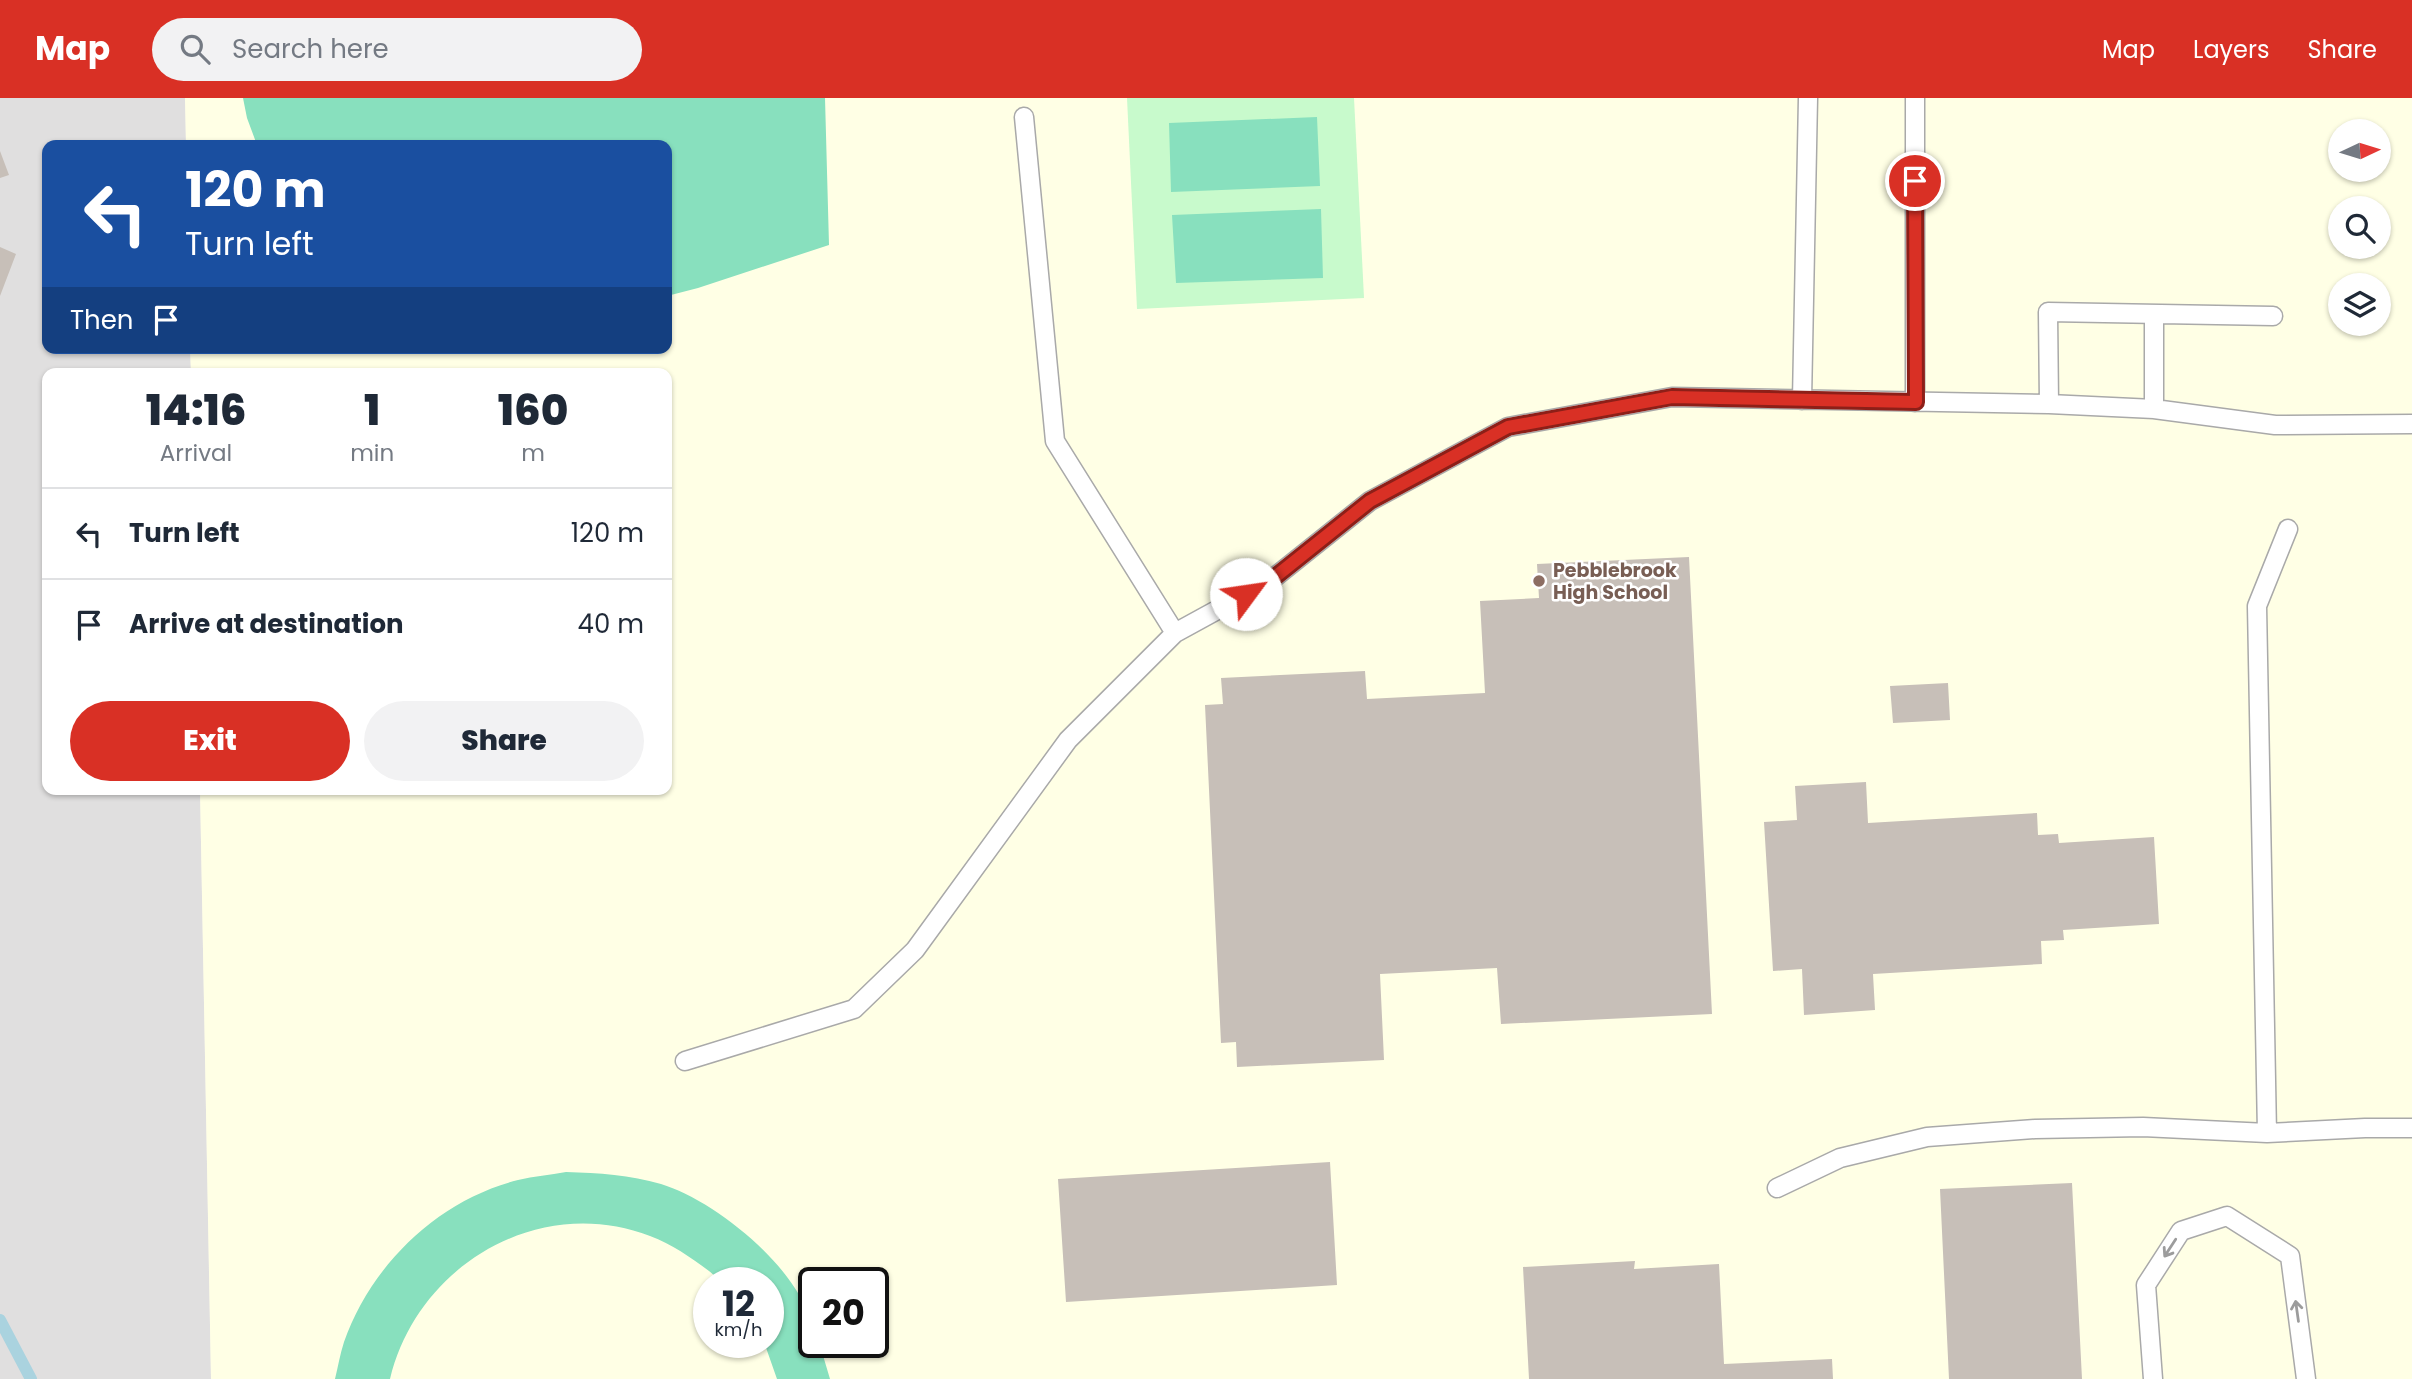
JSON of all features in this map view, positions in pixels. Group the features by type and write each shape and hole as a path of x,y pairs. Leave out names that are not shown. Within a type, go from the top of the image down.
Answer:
{"lane":[{"path":"1802,400 1808,98"},
{"path":"1915,98 1916,402"},
{"path":"1024,117 1055,441 1175,633"},
{"path":"2049,404 2048,312 2273,316"},
{"path":"2154,315 2154,409"},
{"path":"685,1060 854,1009 915,950 1068,740 1175,633 1270,581 1370,501 1508,427 1672,397 2049,404 2154,409 2275,425 2412,424"},
{"path":"2267,1133 2257,606 2288,529"},
{"path":"1777,1188 1840,1158 1927,1137 2035,1129 2143,1127 2267,1133 2412,1128"},
{"path":"2152,1379 2146,1285 2181,1231 2227,1216 2290,1256 2306,1379"}],"shaded area":[{"path":"0,98 185,98 186,140 42,140 42,354 190,354 191,368 42,368 42,795 200,795 211,1379 0,1379"},
{"name":"Pebblebrook High School","path":"185,98 2412,98 2412,1379 211,1379 200,795 672,795 672,368 191,368 190,354 672,354 672,140 186,140"}],"green space":[{"path":"243,98 825,98 829,245 672,295 672,140 255,140"},
{"path":"1127,98 1354,98 1364,298 1137,309"},
{"path":"1317,117 1320,186 1171,192 1169,123"},
{"path":"1321,209 1323,278 1176,283 1172,215"},
{"path":"566,1172 638,1178 661,1184 709,1207 759,1246 779,1267 703,1267 666,1243 608,1225 566,1224 526,1233 488,1249 455,1273 426,1303 404,1339 390,1379 335,1379 344,1342 356,1314 371,1287 390,1262 435,1220 461,1203 489,1190 524,1179"},
{"path":"784,1273 798,1293 798,1358 824,1358 830,1379 777,1379 770,1358 784,1358"}],"building":[{"path":"0,151 9,175 0,178"},
{"path":"0,247 16,254 0,296"},
{"path":"1689,557 1712,1014 1501,1024 1497,968 1380,974 1384,1060 1237,1067 1236,1042 1221,1043 1205,705 1223,704 1221,678 1365,671 1367,699 1485,693 1480,601 1539,598 1537,564"},
{"path":"1948,683 1950,720 1893,723 1890,686"},
{"path":"1866,782 1868,823 2037,813 2038,835 2058,834 2059,843 2154,837 2159,924 2063,930 2064,940 2041,941 2042,964 1873,974 1875,1010 1804,1015 1802,969 1773,971 1764,822 1797,820 1795,786"},
{"path":"1330,1162 1337,1285 1066,1302 1058,1179"},
{"path":"2072,1183 2082,1379 1949,1379 1940,1189"},
{"path":"1635,1261 1634,1269 1719,1264 1724,1364 1832,1359 1833,1379 1529,1379 1523,1267"}],"waterway":[{"path":"0,1320 31,1379"}],"place":[{"name":"Pebblebrook High School","path":"1539,581"}],"route":[{"path":"1246,594 1270,581 1370,501 1508,427 1672,397 1916,402 1915,181"}]}
